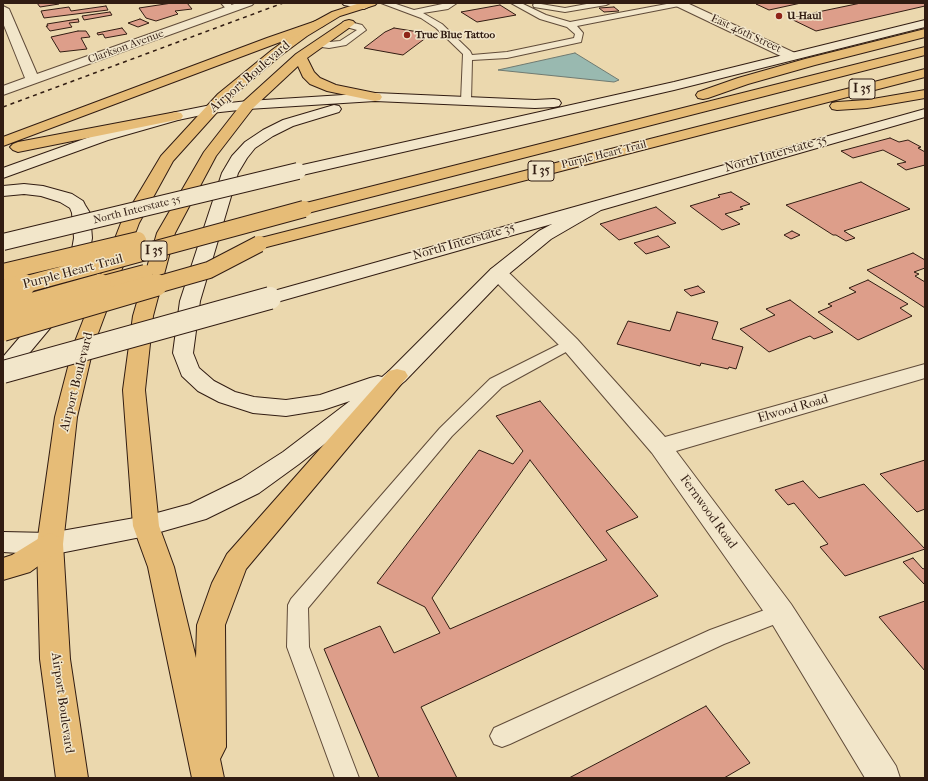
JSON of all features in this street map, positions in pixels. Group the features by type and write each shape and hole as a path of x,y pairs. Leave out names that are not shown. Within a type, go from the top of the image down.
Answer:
{"main road":[{"name":"Clarkson Avenue","path":"3,91 33,81 228,6 248,3"},
{"path":"348,3 368,5"},
{"name":"East 46th Street","path":"680,3 791,56"},
{"name":"Airport Boulevard","path":"72,778 55,659 50,544 66,417 84,344 130,223 166,159 223,97 291,41 336,14 368,5"},
{"name":"Airport Boulevard","path":"209,778 161,567 146,526 134,390 142,316 166,233 209,155 248,105 300,57 355,19 368,5"},
{"path":"3,9 33,81"},
{"name":"North Interstate 35","path":"3,242 298,171 621,98 925,23"},
{"path":"3,142 319,24"},
{"path":"672,116 696,97 743,81 925,33"},
{"name":"Purple Heart Trail","path":"3,291 304,209 925,51"},
{"path":"300,57 308,74 315,81 338,90 375,97"},
{"name":"Purple Heart Trail","path":"3,312 282,238 925,73"},
{"path":"800,105 833,106 867,104 925,94"},
{"path":"375,97 288,123 268,133 250,145 240,156 230,173 190,301 183,353 190,371 206,386 228,397 253,405 286,408 323,402 397,376"},
{"path":"3,150 211,109 248,105 375,97 535,104 621,98"},
{"path":"3,173 103,137 176,116"},
{"name":"North Interstate 35","path":"3,371 270,298 599,204 922,116"},
{"path":"3,191 24,189 43,191 66,198 77,205 81,213 83,238 79,261 70,287 44,323 3,371"},
{"path":"209,778 210,625 226,583 236,562 397,376 498,273 545,235 599,204"},
{"name":"Purple Heart Trail","path":"3,272 201,224 304,209"},
{"name":"Purple Heart Trail","path":"3,330 209,270 259,244"},
{"name":"Fernwood Road","path":"498,273 570,344 660,447 781,613 884,778"},
{"name":"Elwood Road","path":"660,447 925,371"},
{"path":"3,542 50,544 146,526 197,512 250,486 291,458 397,376"},
{"path":"3,569 20,564 50,544"}],"lane":[{"path":"385,3 424,16 440,26 467,53 468,65 466,101"},
{"path":"430,3 445,7"},
{"path":"415,12 445,7 453,3"},
{"path":"515,3 543,17 570,24 680,3"},
{"path":"533,3 544,7 565,10 606,3"},
{"path":"317,44 329,45 343,43 362,30 359,27 346,24"},
{"path":"467,58 508,55 578,40 578,33 570,24"},
{"path":"347,778 298,647 298,605 446,432 496,383 570,344"},
{"path":"502,736 717,637 781,613"}],"water":[{"path":"575,53 619,80 614,82 498,70"}],"building":[{"path":"37,3 58,3 59,4 40,7"},
{"path":"172,3 187,3 192,9 175,11 178,14 156,21 146,18 139,8"},
{"path":"801,3 769,10 756,4"},
{"path":"861,3 925,3 925,6 816,31 789,18"},
{"path":"500,5 516,15 477,22 461,12"},
{"path":"106,6 108,10 44,18 41,11 69,7 71,11"},
{"path":"614,7 619,11 604,12 599,8"},
{"path":"110,12 112,15 84,20 82,16"},
{"path":"78,19 79,22 69,23 72,27 50,31 46,26 48,26 47,24"},
{"path":"140,19 149,23 138,27 128,23"},
{"path":"122,28 127,34 105,38 103,34 98,35 97,33"},
{"path":"394,28 431,34 403,55 364,48 385,32"},
{"path":"78,31 86,31 90,37 81,38 87,49 60,52 51,37"},
{"path":"890,138 899,142 908,140 921,147 918,148 925,152 925,165 906,170 897,164 906,162 883,150 853,158 841,151"},
{"path":"861,182 910,209 844,231 855,238 846,241 836,235 833,235 786,205"},
{"path":"731,192 750,204 740,207 743,209 725,214 740,224 722,230 690,206 720,197 718,195"},
{"path":"656,207 676,223 619,240 600,224"},
{"path":"792,231 800,235 791,239 784,235"},
{"path":"658,236 670,247 646,254 634,243"},
{"path":"913,253 925,260 925,268 914,272 919,274 915,276 925,282 925,308 867,270"},
{"path":"868,280 908,304 900,308 912,316 858,340 818,312 832,306 828,304 856,292 849,288"},
{"path":"698,286 705,292 691,296 684,290"},
{"path":"790,300 833,332 814,339 810,336 769,352 740,329 775,315 766,309"},
{"path":"677,312 718,322 712,339 743,347 736,369 729,367 728,369 701,363 700,366 617,344 628,321 670,331"},
{"path":"540,401 638,517 606,531 658,596 421,707 457,778 379,778 324,649 380,626 394,653 440,633 425,607 377,583 479,450 513,464 523,451 496,416","holes":["530,460 607,560 450,629 432,598"]},
{"path":"925,460 925,509 917,512 880,474"},
{"path":"803,481 819,498 864,484 925,549 845,576 820,547 828,544 794,503 788,505 775,490"},
{"path":"913,558 923,569 925,568 925,585 903,562"},
{"path":"925,601 925,671 879,617"},
{"path":"706,706 750,763 724,778 569,778"}],"railway":[{"path":"3,107 283,3"}],"place":[{"name":"U-Haul","path":"779,16"},
{"name":"True Blue Tattoo","path":"407,35"}]}
